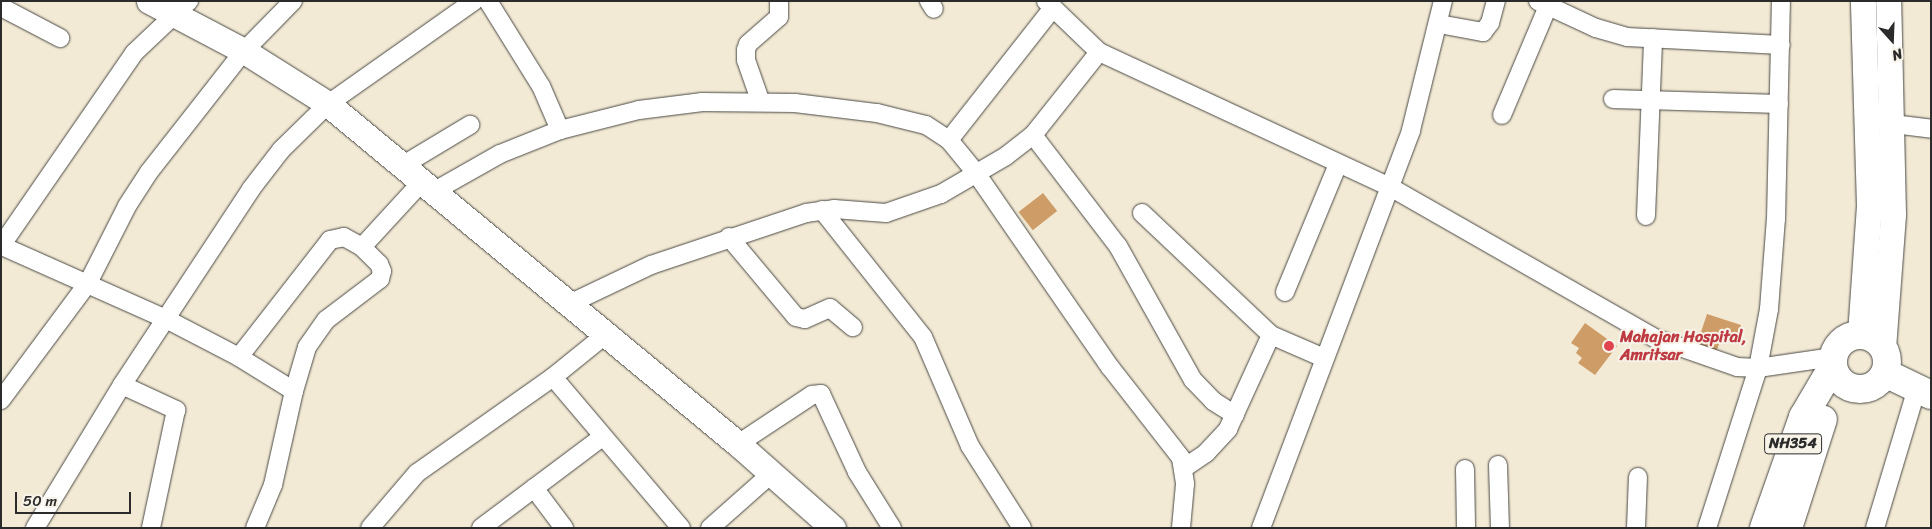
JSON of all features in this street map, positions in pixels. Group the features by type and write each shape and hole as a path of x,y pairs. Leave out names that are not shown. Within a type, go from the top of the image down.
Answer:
{"highway":[{"path":"1860,334 1877,341 1884,360 1924,391"},
{"name":"NH354","path":"1788,528 1836,368 1838,345 1848,337 1860,334"},
{"path":"1836,368 1853,388 1866,388 1877,382 1884,360"},
{"name":"NH354","path":"1764,528 1803,417 1836,368"}],"street":[{"path":"149,1 183,8 244,51 328,104 400,168 738,444 833,528"},
{"path":"1,400 88,283 136,190 244,51 293,1"},
{"path":"35,528 122,385 265,170 328,104 474,1"},
{"path":"488,1 540,86 560,130"},
{"path":"760,100 746,60 746,50 748,44 779,17 779,1"},
{"path":"1261,528 1418,108 1443,1"},
{"path":"1439,24 1483,32 1490,23 1496,1"},
{"path":"1707,528 1758,368 1774,267 1781,1"},
{"path":"1860,334 1869,206 1863,1"},
{"path":"1884,360 1889,296 1893,124 1888,1"},
{"path":"1502,115 1543,4 1611,33 1652,38 1781,45"},
{"path":"949,140 1049,5 1099,52 1390,187 1657,339 1721,362 1758,368 1836,368"},
{"path":"1,7 60,38"},
{"path":"183,8 134,53 1,246 166,319 239,357 294,390"},
{"path":"1646,216 1652,38"},
{"path":"567,305 630,273 729,237 822,210 868,214 900,210 941,194 1033,135 1099,52"},
{"path":"1613,99 1779,104"},
{"path":"362,247 426,188 500,154 560,130 639,110 702,102 760,100 877,113 926,126 949,140 976,172 1110,367 1176,449 1184,468 1181,528"},
{"path":"1893,124 1931,129"},
{"path":"400,168 470,125"},
{"path":"1033,135 1118,246 1193,380 1213,400 1235,415"},
{"path":"1285,292 1338,164"},
{"path":"822,210 922,337 970,446 1022,528"},
{"path":"1142,213 1271,335 1324,358"},
{"path":"239,357 330,240 344,237 362,247 379,264 382,271 380,279 326,320 316,331 300,366 273,485 255,528"},
{"path":"729,237 796,317 805,319 830,308 853,327"},
{"path":"370,528 417,473 553,377 605,335"},
{"path":"1184,468 1212,447 1235,415 1271,335"},
{"path":"553,377 680,528"},
{"path":"122,385 171,405 176,410 151,528"},
{"path":"1875,528 1924,391"},
{"path":"738,444 812,395 821,394 856,472 892,528"},
{"path":"481,528 602,437"},
{"path":"1498,466 1500,528"},
{"path":"1464,469 1466,528"},
{"path":"710,528 770,474"},
{"path":"1636,528 1638,477"},
{"path":"534,488 564,528"}],"building":[{"path":"1043,193 1057,211 1033,230 1019,212"},
{"path":"1707,314 1741,325 1735,343 1721,338 1717,350 1697,344"},
{"path":"1585,323 1617,346 1595,375 1578,363 1582,358 1576,353 1579,348 1571,343"}],"place":[{"name":"Mahajan Hospital, Amritsar","path":"1609,346"}]}
